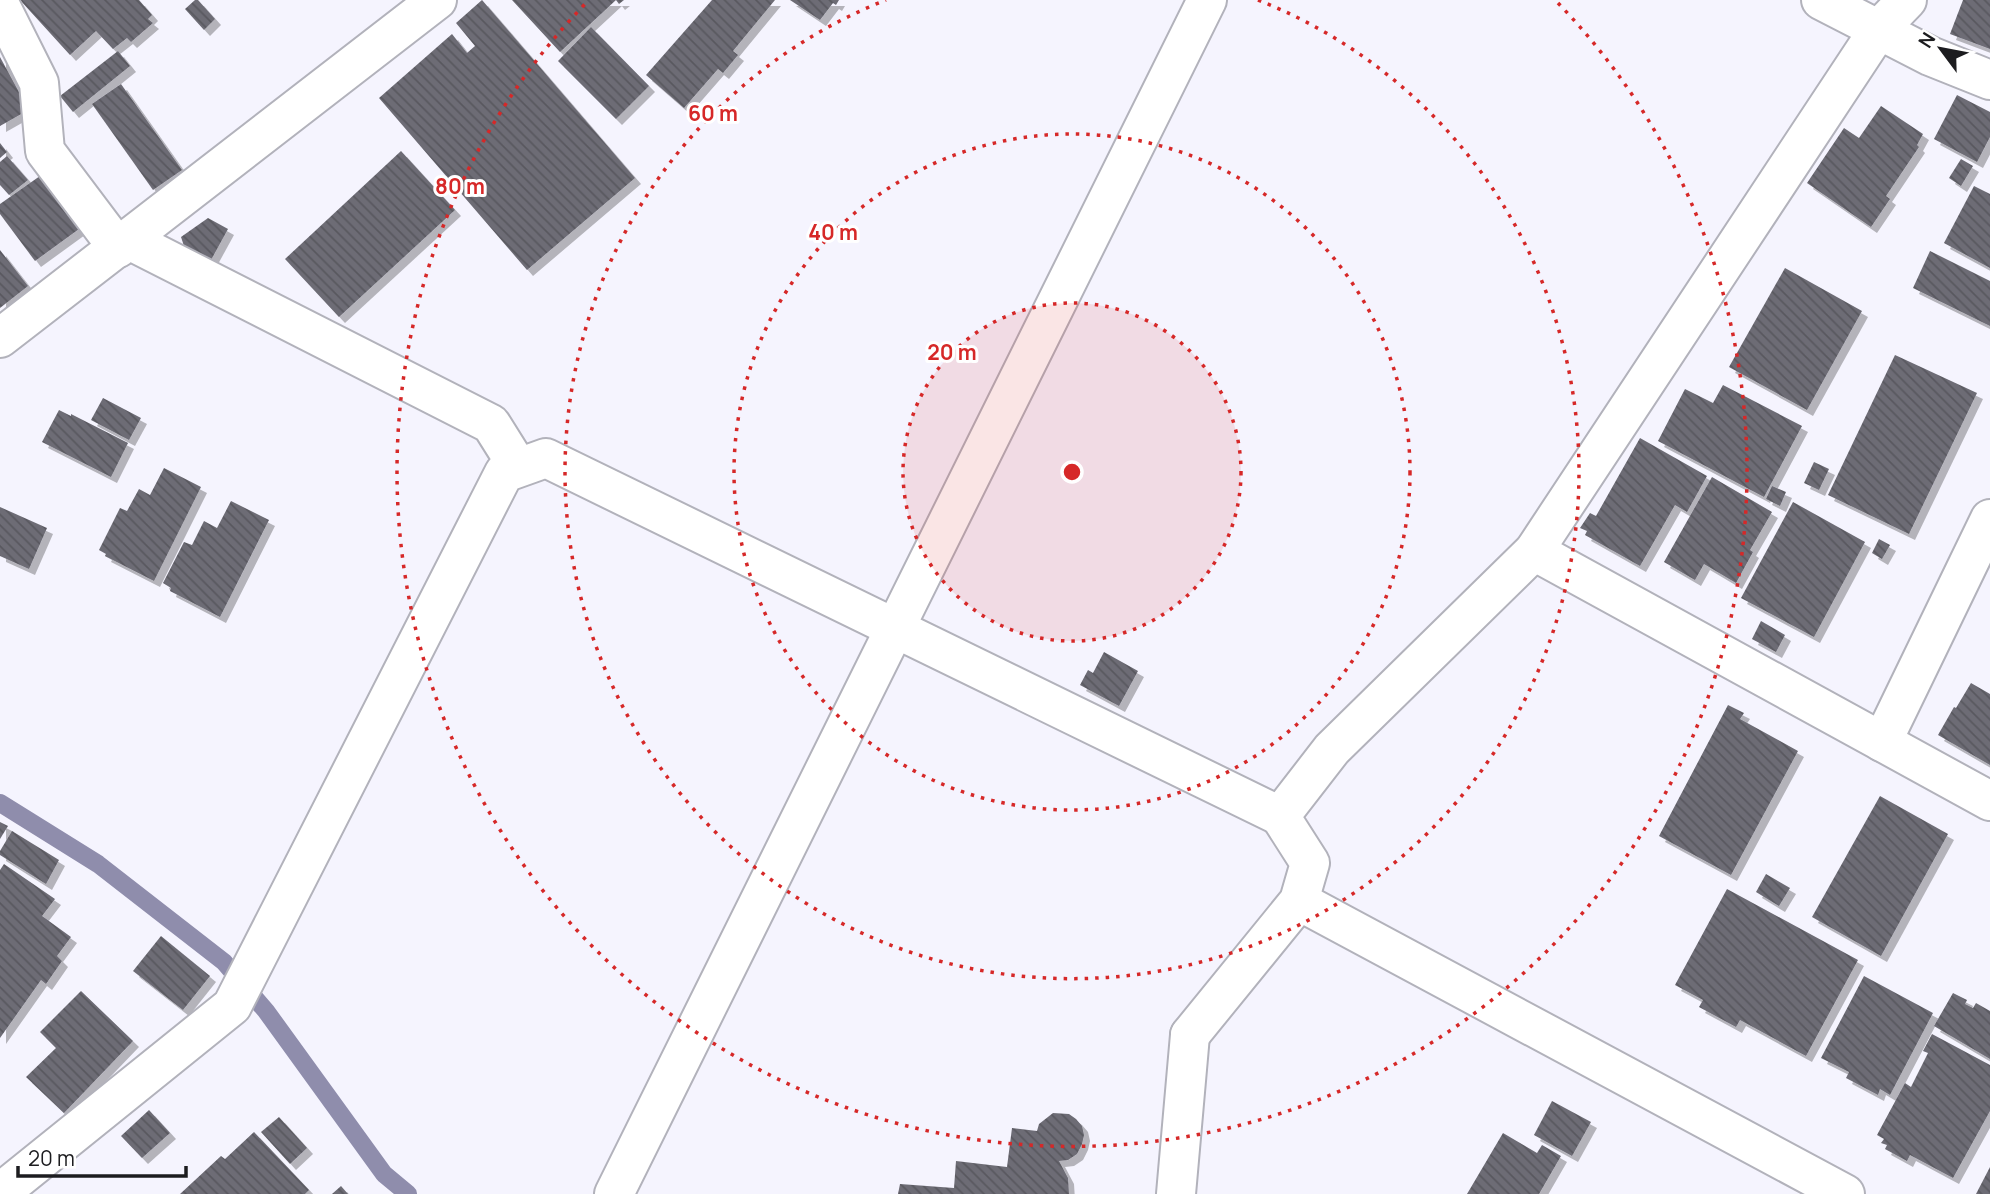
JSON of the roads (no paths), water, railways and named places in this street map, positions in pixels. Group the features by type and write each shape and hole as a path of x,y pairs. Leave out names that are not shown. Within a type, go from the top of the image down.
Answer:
{"street":[{"path":"0,338 438,0"},
{"path":"614,1194 1207,0"},
{"path":"1821,0 1930,56 1990,80"},
{"path":"1280,816 1332,749 1534,551 1879,29 1907,0"},
{"path":"0,5 39,83 45,151 123,244 491,424 518,467"},
{"path":"0,1193 232,1006 504,473 546,458 1280,816 1310,863 1300,901 1190,1035 1176,1194"},
{"path":"1882,742 1990,519"},
{"path":"1534,551 1990,801"},
{"path":"1300,901 1845,1194"}],"waterway":[{"path":"0,803 98,864 224,962 266,1011 384,1174 408,1194"}]}
